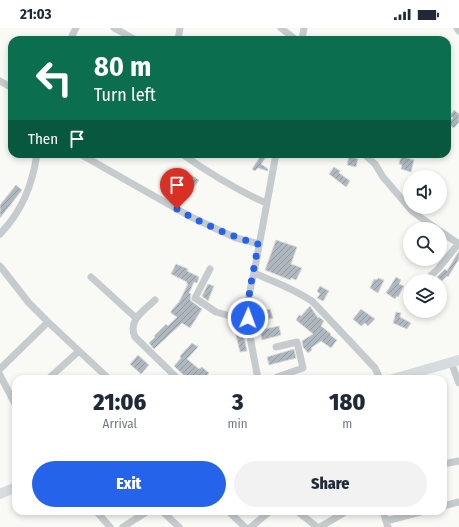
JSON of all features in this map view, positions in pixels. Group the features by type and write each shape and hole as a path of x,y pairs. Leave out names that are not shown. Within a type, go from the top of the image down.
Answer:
{"highway":[{"path":"407,375 455,361"},
{"path":"0,494 12,489"}],"street":[{"path":"114,28 129,36"},
{"path":"281,28 291,36"},
{"path":"0,234 18,212 33,177 36,158"},
{"path":"87,158 191,217 236,238 258,244"},
{"path":"187,158 202,169 266,204"},
{"path":"257,375 248,318 248,306 258,244 275,158"},
{"path":"368,158 375,164 383,177 412,211 426,222"},
{"path":"433,274 459,243 447,235"},
{"path":"0,266 29,303 102,375"},
{"path":"210,269 195,298 216,312 230,316 248,306"},
{"path":"254,274 296,292 313,302 375,368 378,375"},
{"path":"91,277 136,318"},
{"path":"155,300 136,318 132,324 132,331 135,336 174,375"},
{"path":"0,370 48,322"},
{"path":"276,347 297,342 303,368 283,375"},
{"path":"52,375 79,351"},
{"path":"455,361 459,383"},
{"path":"0,375 12,398"},
{"path":"447,463 459,461"},
{"path":"447,505 459,502"},
{"path":"100,515 110,527"},
{"path":"123,527 142,515"},
{"path":"166,515 179,527"},
{"path":"232,515 244,527"},
{"path":"251,527 265,515"},
{"path":"301,515 317,527"},
{"path":"320,527 340,515"},
{"path":"387,524 413,515"}],"building":[{"path":"454,110 459,114 459,122 454,128 451,126 451,120 453,118 451,114"},
{"path":"259,158 265,158 261,164 268,169 268,171 258,168 255,171 252,169"},
{"path":"349,158 358,159 356,167 347,165"},
{"path":"400,158 414,160 412,170 401,169 402,165 399,164"},
{"path":"334,167 340,171 339,173 350,181 346,187 329,174"},
{"path":"191,175 199,180 192,190 184,185"},
{"path":"16,185 22,190 0,218 0,205"},
{"path":"276,240 297,247 291,264 302,268 296,280 291,278 290,280 265,270"},
{"path":"459,251 459,259 448,277 447,274 440,274 445,269 447,271"},
{"path":"176,264 188,269 187,271 199,277 197,283 194,282 189,293 191,294 191,301 202,309 190,328 182,323 154,349 149,343 166,324 168,326 177,317 171,313 171,311 179,302 188,284 186,283 187,282 171,274"},
{"path":"396,277 401,280 399,284 403,286 403,288 398,297 397,296 395,299 386,293"},
{"path":"378,278 384,280 378,293 370,288 374,279 377,280"},
{"path":"208,284 214,286 208,301 202,296"},
{"path":"320,286 329,291 323,301 317,298 320,294 317,291"},
{"path":"310,306 318,318 319,317 324,321 321,326 337,340 331,348 321,341 311,348 312,350 308,353 303,347 302,341 313,334 296,320 299,315 301,316"},
{"path":"270,309 273,318 261,321 259,312"},
{"path":"361,309 375,319 368,326 365,323 361,326 353,319"},
{"path":"396,312 401,313 400,317 411,323 407,329 393,323"},
{"path":"279,326 281,335 262,340 260,330"},
{"path":"242,329 247,351 240,352 235,331"},
{"path":"192,343 198,347 187,359 199,369 202,367 209,373 207,375 184,375 174,366 181,358 180,356"},
{"path":"294,349 296,358 269,365 267,357"},
{"path":"138,355 149,365 141,374 130,364"}],"route":[{"path":"177,209 236,238 258,244 254,274 250,289 248,318"}]}
